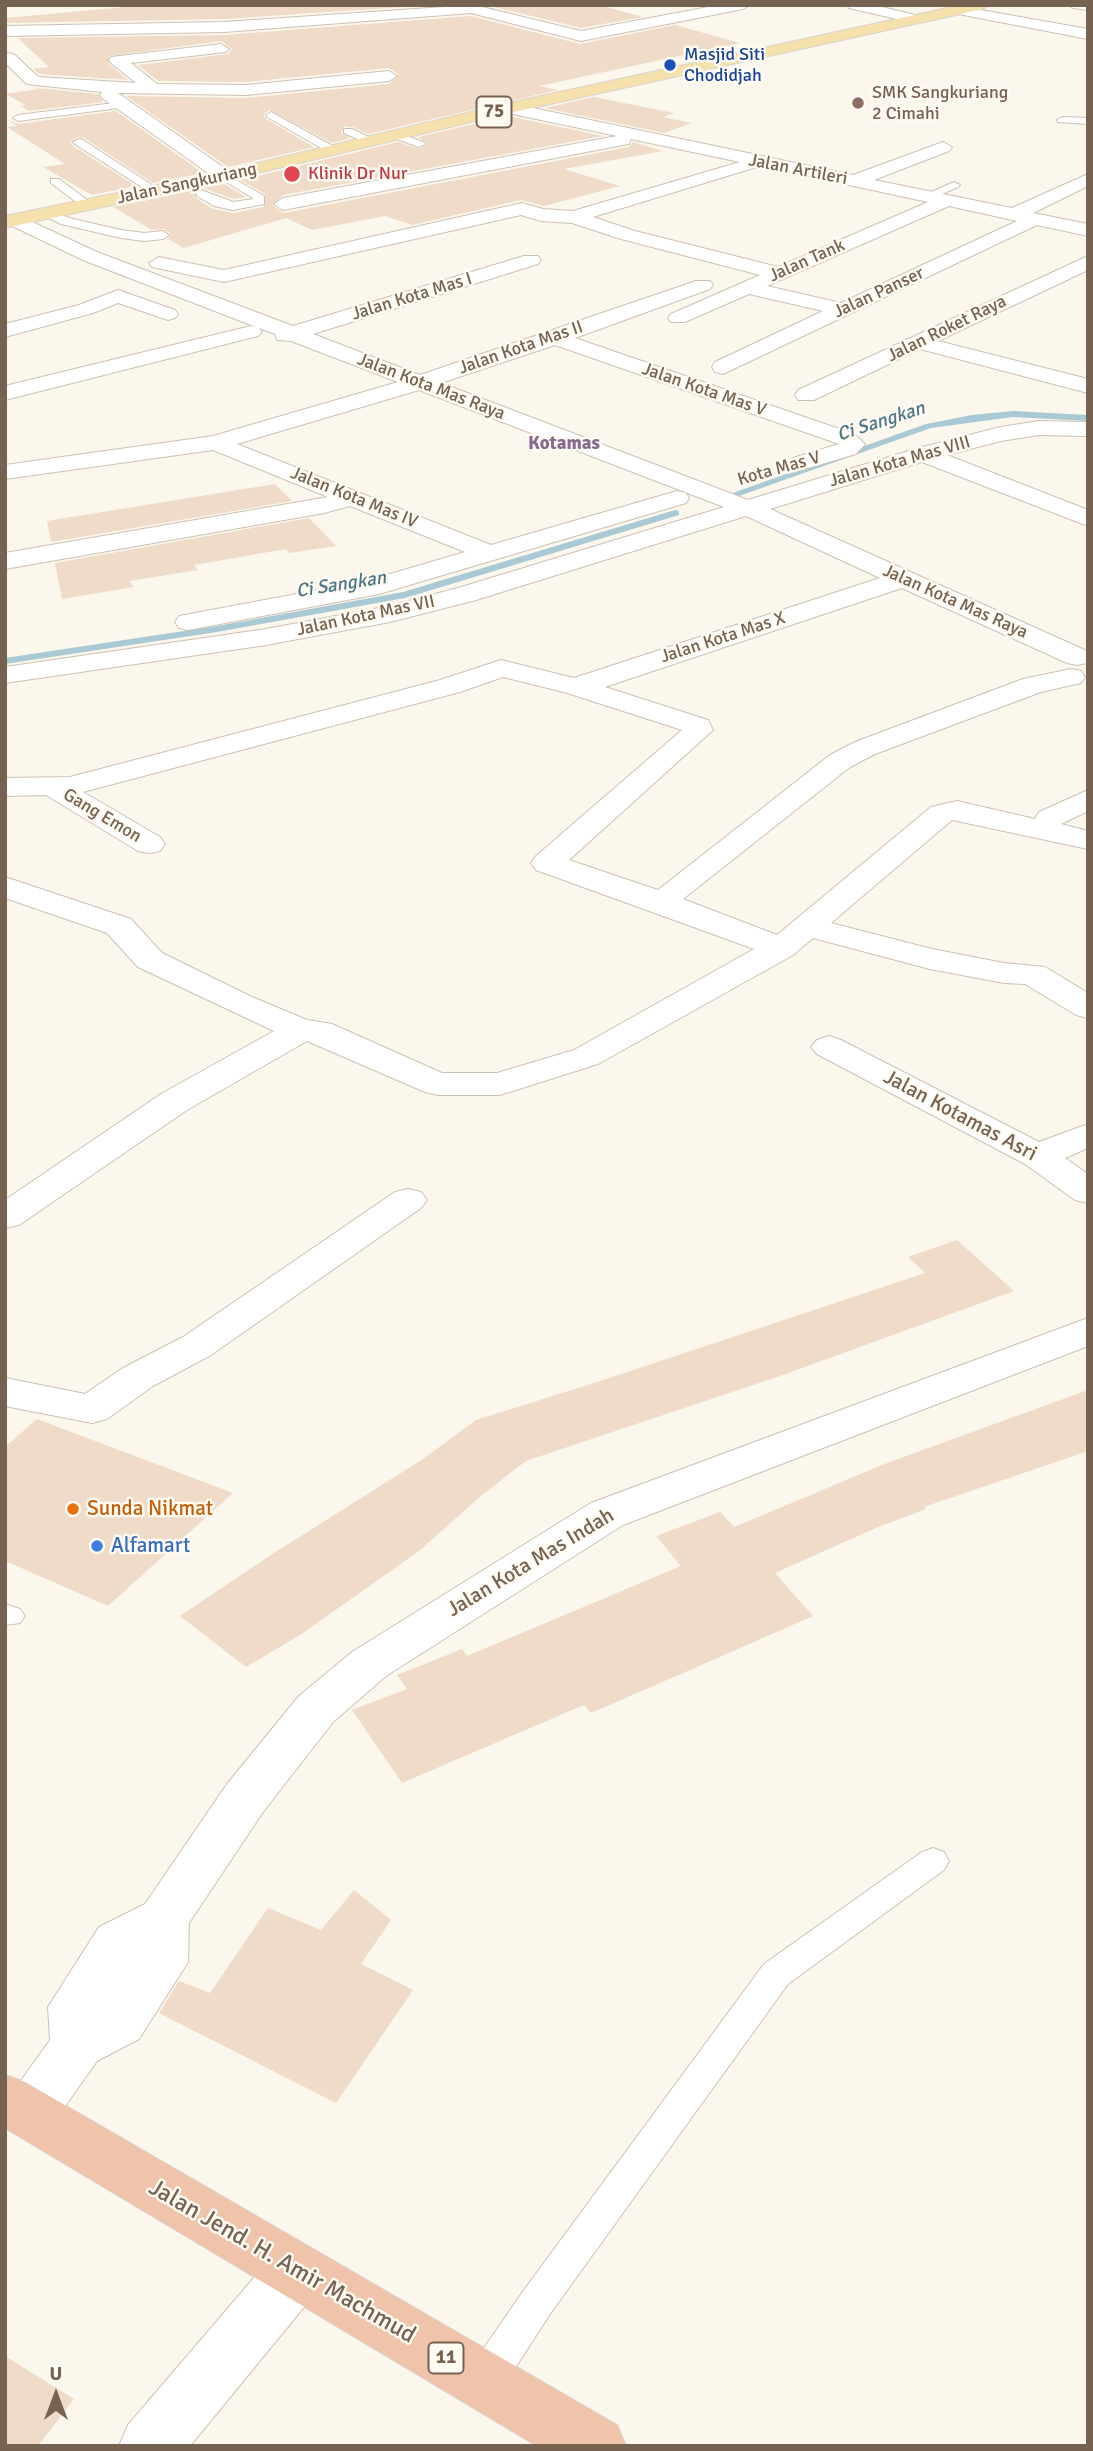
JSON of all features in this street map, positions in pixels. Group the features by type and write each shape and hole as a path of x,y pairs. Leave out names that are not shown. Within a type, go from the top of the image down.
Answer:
{"highway":[{"name":"Jalan Jend. H. Amir Machmud","path":"17,2106 595,2446"}],"main road":[{"name":"Jalan Sangkuriang","path":"23,220 334,151 509,108 983,5"}],"street":[{"path":"108,50 216,40 467,9 581,36 743,5"},
{"path":"854,5 914,19"},
{"path":"498,16 535,8"},
{"path":"958,10 1088,34"},
{"path":"5,30 180,20 216,40 239,48"},
{"path":"153,89 117,60 216,40"},
{"path":"7,58 34,56"},
{"path":"7,58 33,80 113,88 280,88 389,76"},
{"path":"260,74 280,88"},
{"path":"113,88 108,95 224,176"},
{"name":"Jalan Artileri","path":"509,108 854,181 942,194 1013,215 1088,230"},
{"path":"283,204 639,137"},
{"path":"854,181 943,147"},
{"path":"574,217 759,162"},
{"path":"1013,215 1088,179"},
{"name":"Jalan Tank","path":"669,322 748,288 942,194"},
{"path":"14,199 23,220 60,236 223,276 522,209 541,215 574,217 628,235 777,273"},
{"name":"Jalan Panser","path":"723,367 1035,219"},
{"name":"Jalan Kota Mas Raya","path":"23,220 90,256 272,335"},
{"name":"Jalan Kota Mas Raya","path":"23,220 70,261 745,507 902,579 1071,667"},
{"path":"70,261 90,256"},
{"name":"Jalan Kota Mas I","path":"5,393 64,376 229,339 272,335 531,260"},
{"name":"Jalan Roket Raya","path":"806,395 1088,262"},
{"name":"Jalan Kota Mas II","path":"5,472 215,443 407,386 555,338 703,285"},
{"path":"748,288 844,310"},
{"path":"5,331 86,309 118,296 229,339"},
{"name":"Jalan Kota Mas V","path":"555,338 846,439 853,444"},
{"path":"921,343 1088,386"},
{"path":"1060,379 1088,364"},
{"name":"Jalan Kota Mas Raya","path":"407,386 677,498 1030,659 1071,667"},
{"name":"Jalan Kota Mas VIII","path":"717,516 923,454 1000,434 1039,428 1088,429"},
{"name":"Jalan Kota Mas IV","path":"215,443 492,554"},
{"name":"Kota Mas V","path":"783,468 848,449 853,444"},
{"path":"923,454 1088,519"},
{"name":"Kota Mas V","path":"704,491 743,480"},
{"path":"5,561 311,508 354,497"},
{"path":"165,626 370,588 677,498"},
{"name":"Jalan Kota Mas VII","path":"5,676 266,637 390,614 467,594 717,516"},
{"name":"Jalan Kota Mas X","path":"574,686 606,678 902,579"},
{"path":"5,651 59,642"},
{"path":"673,892 840,761 865,748 1071,667"},
{"path":"5,786 55,788 130,771 450,686 493,670 511,669 693,724 699,730 547,863 659,901 781,948"},
{"name":"Gang Emon","path":"55,788 149,844"},
{"path":"1050,818 1088,799"},
{"path":"5,887 119,926 150,960 301,1030 320,1031 410,1074 438,1084 500,1084 586,1058 781,948 942,813 957,810 1088,840"},
{"path":"808,927 930,959 1004,973 1033,974 1088,1009"},
{"path":"5,1217 174,1102 301,1030"},
{"name":"Jalan Kotamas Asri","path":"829,1047 1038,1156 1088,1192"},
{"path":"1038,1156 1088,1135"},
{"path":"5,1392 92,1409 138,1377 197,1346 408,1200"},
{"name":"Jalan Kota Mas Indah","path":"17,2106 78,2045 120,2023 162,1962 163,1919 245,1798 316,1709 369,1664 607,1514 1088,1331"},
{"path":"150,2446 297,2272"}],"lane":[{"path":"1073,5 1088,7"},
{"path":"18,118 122,105"},
{"path":"271,115 334,151"},
{"path":"1062,120 1088,121"},
{"path":"348,131 373,142"},
{"path":"398,136 419,144"},
{"path":"79,142 155,191"},
{"path":"201,194 218,203 233,206 260,202 260,198 224,176"},
{"path":"55,181 88,205"},
{"path":"23,220 65,221 144,237 163,235"},
{"path":"485,2380 537,2302 776,1974 933,1861"}],"building":[{"path":"148,5 432,5 224,19 5,23 5,18"},
{"path":"486,5 599,5 643,17 581,28"},
{"path":"471,16 580,44 675,25 740,43 539,86 558,90 368,134 344,126 341,133 350,138 332,143 270,110 263,114 266,119 314,147 228,167 126,96 246,98 389,84 399,75 389,68 246,82 158,81 138,65 228,54 232,49 221,41 109,56 109,64 128,80 39,74 33,69 49,67 18,38 224,35"},
{"path":"36,88 98,94 103,102 29,111 21,106 26,105 5,94 38,89"},
{"path":"594,97 674,113 663,117 692,123 664,133 545,108"},
{"path":"116,111 203,173 153,183 84,138 78,137 70,142 73,146 136,186 92,195 43,167 65,164 7,127 17,126 8,120 18,124"},
{"path":"508,116 603,136 283,195 272,205 284,213 629,147 633,142 663,151 564,169 620,186 544,206 521,200 412,225 385,216 312,230 286,218 184,248 168,239 171,234 164,229 152,230 113,207 196,190 196,198 213,209 234,213 264,207 265,194 241,180 398,142 420,149 428,144 418,137"},
{"path":"224,184 246,197 233,199 203,188"},
{"path":"275,484 292,501 51,542 47,521"},
{"path":"309,518 336,546 289,553 286,549 194,565 198,570 129,581 134,587 62,599 55,563"},
{"path":"957,1240 1014,1291 780,1376 526,1461 482,1495 419,1551 300,1635 246,1667 180,1616 423,1459 476,1420 925,1273 908,1257"},
{"path":"1088,1390 1088,1451 924,1507 926,1509 878,1527 775,1573 813,1616 697,1667 591,1713 584,1705 402,1783 352,1710 407,1689 397,1675 462,1649 467,1656 681,1566 656,1536 720,1512 734,1527 887,1463"},
{"path":"37,1419 233,1493 108,1606 5,1561 5,1447"},
{"path":"354,1890 391,1920 361,1964 413,1990 336,2103 159,2013 179,1981 210,1993 268,1908 321,1930"},
{"path":"5,2356 74,2399 38,2446 5,2446"}],"waterway":[{"name":"Ci Sangkan","path":"735,494 929,426 1013,414 1088,418"},
{"name":"Ci Sangkan","path":"5,661 217,629 405,595 675,513"}],"place":[{"name":"Masjid Siti Chodidjah","path":"670,65"},
{"name":"SMK Sangkuriang 2 Cimahi","path":"858,103"},
{"name":"Klinik Dr Nur","path":"292,174"},
{"name":"Sunda Nikmat","path":"73,1509"},
{"name":"Alfamart","path":"97,1546"}],"district":[{"name":"Kotamas","path":"564,444"}]}
